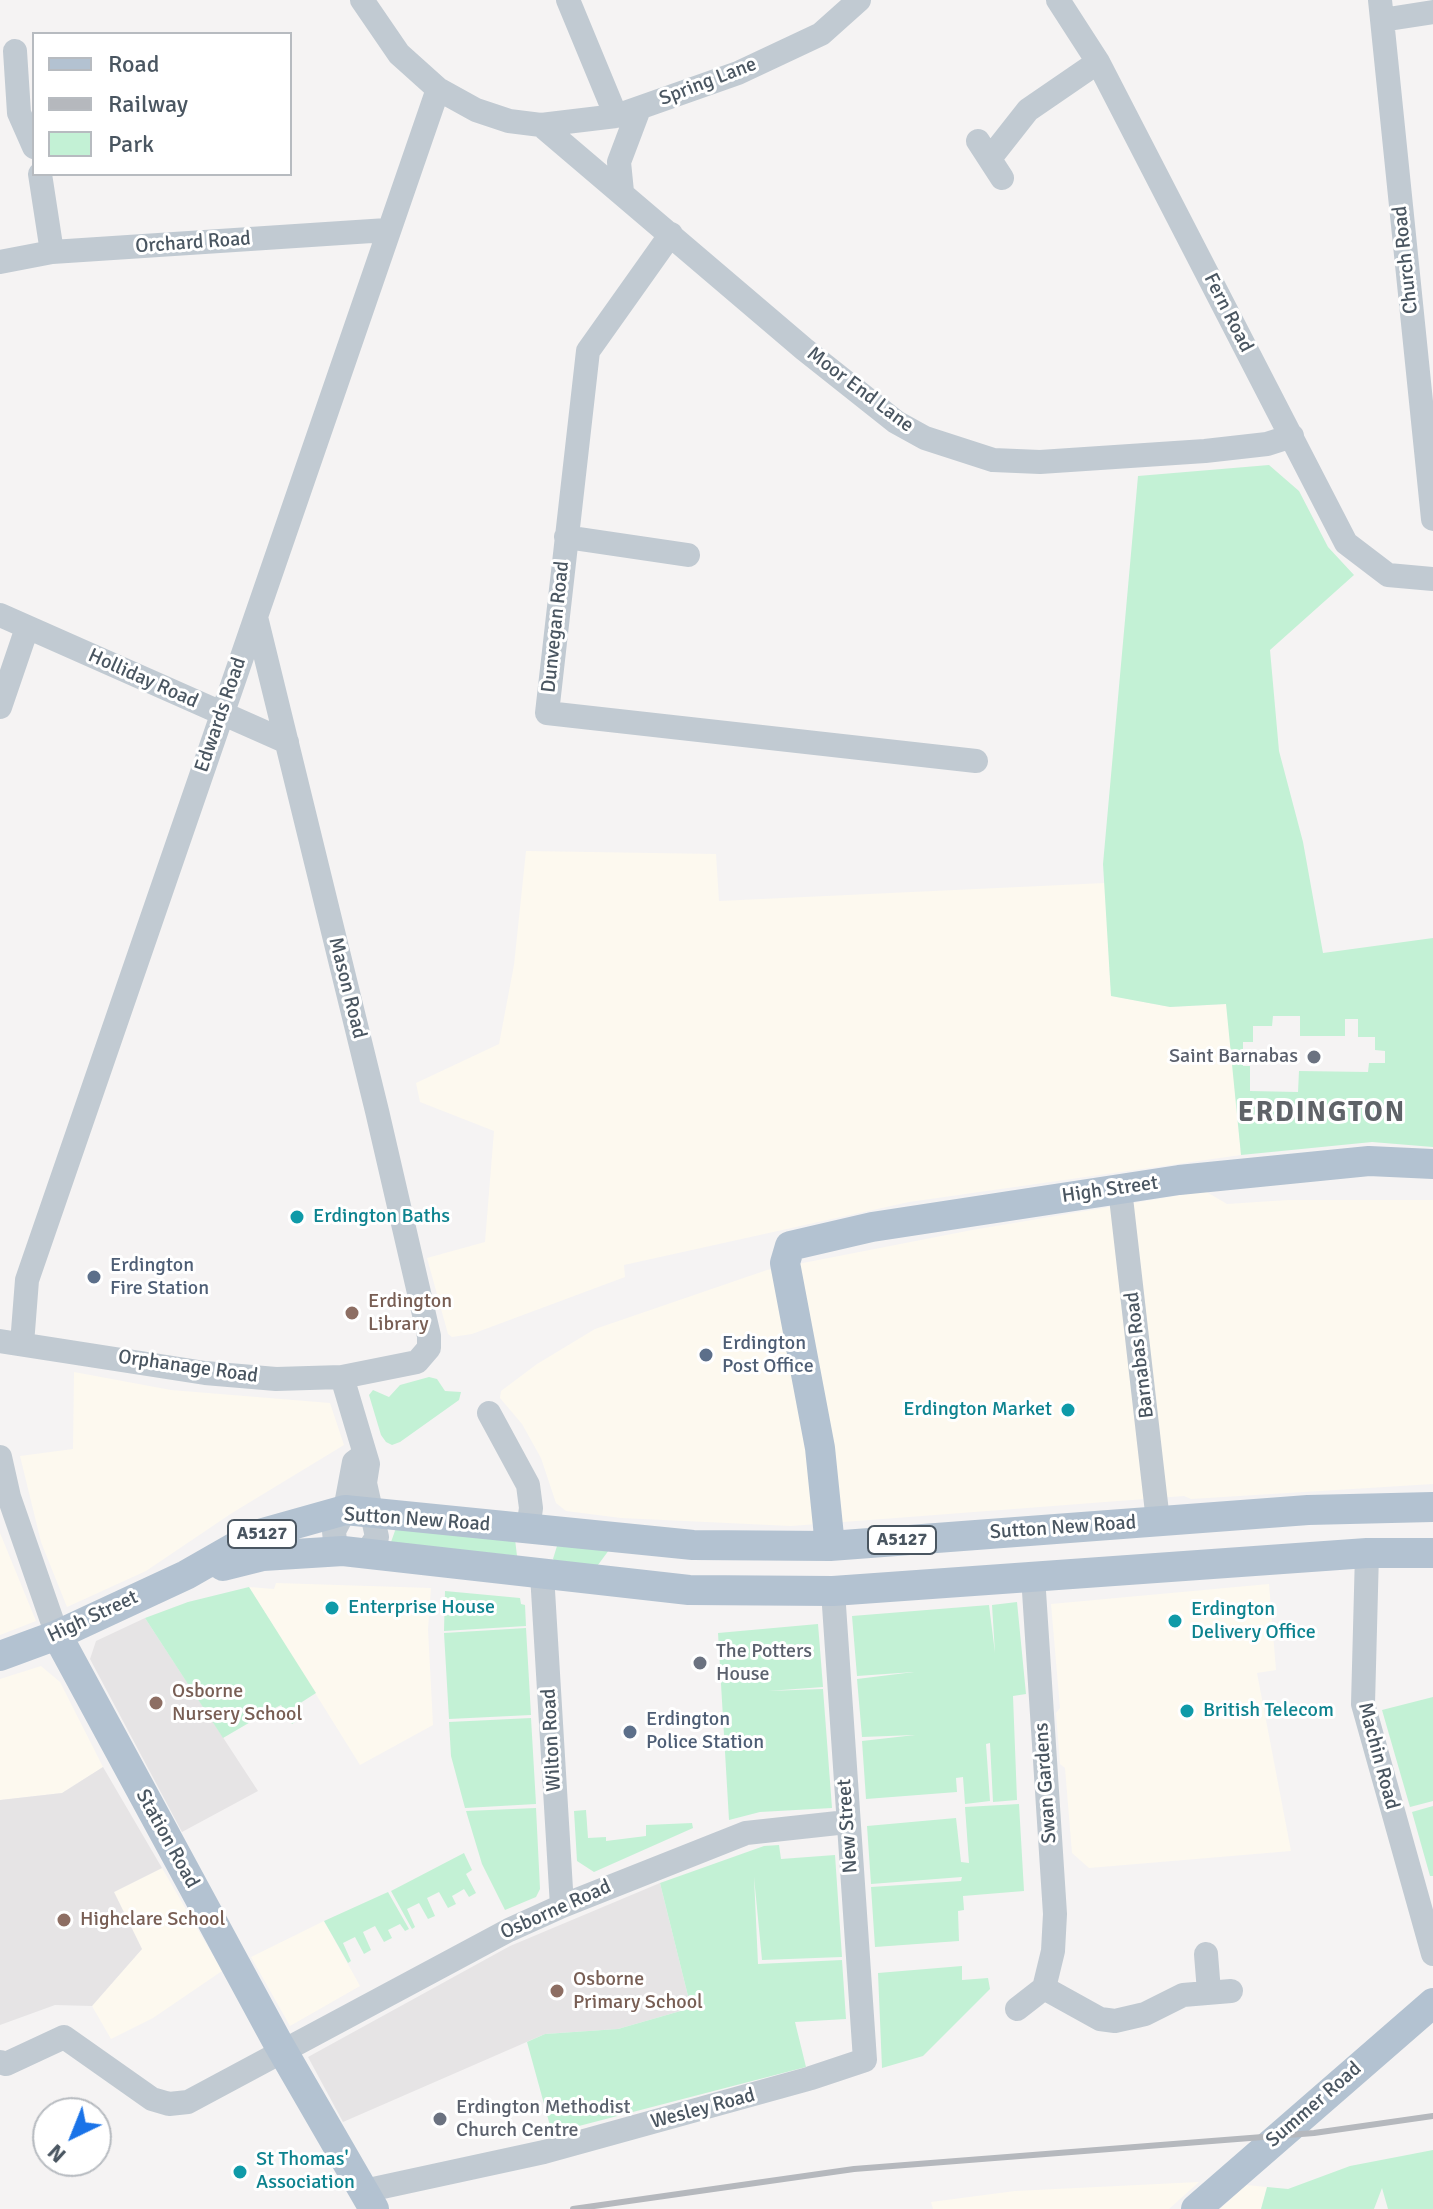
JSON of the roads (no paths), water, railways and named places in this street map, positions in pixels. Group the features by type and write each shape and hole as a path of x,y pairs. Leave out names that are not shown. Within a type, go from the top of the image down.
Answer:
{"main road":[{"name":"High Street","path":"830,1546 824,1478 785,1263 790,1246 872,1227 1120,1189 1369,1161 1433,1164"},
{"name":"Sutton New Road","path":"186,1575 256,1535 358,1512 693,1545 830,1546 1308,1510 1433,1507"},
{"name":"Sutton New Road","path":"186,1575 263,1556 355,1552 689,1590 833,1591 1367,1553 1433,1553"},
{"name":"High Street","path":"0,1656 57,1635 186,1575"},
{"name":"Station Road","path":"57,1635 283,2050 369,2200"},
{"name":"Summer Road","path":"1196,2209 1433,2003"}],"street":[{"path":"362,0 399,54 438,89 476,110 509,121 541,125"},
{"path":"568,0 627,113 619,162 622,192"},
{"name":"Spring Lane","path":"541,125 627,113 738,73 821,34 859,0"},
{"name":"Fern Road","path":"1058,0 1098,62 1346,543 1388,575 1433,579"},
{"path":"1381,10 1433,12"},
{"name":"Church Road","path":"1381,10 1423,329 1433,519"},
{"path":"15,51 7,83 32,142"},
{"path":"990,159 1028,110 1098,62"},
{"name":"Edwards Road","path":"11,1342 27,1280 438,89"},
{"name":"Moor End Lane","path":"541,125 804,349 896,422 952,449 993,460 1040,462 1205,451 1267,444 1292,436"},
{"path":"40,176 52,252"},
{"name":"Orchard Road","path":"0,262 52,252 387,230"},
{"name":"Dunvegan Road","path":"671,234 588,351 547,713 976,761"},
{"path":"566,537 688,555"},
{"name":"Holliday Road","path":"0,615 287,742"},
{"name":"Mason Road","path":"256,617 429,1336 423,1359"},
{"path":"0,707 27,628"},
{"name":"Barnabas Road","path":"1120,1189 1158,1521"},
{"name":"Orphanage Road","path":"11,1342 205,1373 276,1379 342,1377 423,1359"},
{"path":"342,1377 363,1444 363,1456 354,1462 358,1512 377,1537 355,1552 335,1542 334,1531 358,1512"},
{"path":"489,1413 528,1485 531,1508 528,1529"},
{"path":"0,1457 9,1497 57,1635"},
{"name":"Machin Road","path":"1367,1553 1363,1704 1433,1954"},
{"name":"Wilton Road","path":"542,1574 562,1906"},
{"name":"Swan Gardens","path":"1033,1576 1055,1914 1053,1951 1044,1988"},
{"name":"New Street","path":"833,1591 865,2060"},
{"name":"Osborne Road","path":"0,2062 6,2064 64,2037 152,2099 169,2104 188,2102 509,1930 562,1906 746,1833 847,1822"},
{"path":"1017,2009 1044,1988 1100,2019 1115,2021 1145,2014 1183,1995 1220,1991 1206,1954"},
{"name":"Wesley Road","path":"369,2200 810,2079 865,2060"}],"railway":[{"path":"573,2209 854,2169 1314,2133 1433,2116"}],"place":[{"name":"Saint Barnabas","path":"1314,1057"},
{"name":"Erdington Baths","path":"297,1217"},
{"name":"Erdington Fire Station","path":"94,1277"},
{"name":"Erdington Library","path":"352,1313"},
{"name":"Erdington Post Office","path":"706,1355"},
{"name":"Erdington Market","path":"1068,1410"},
{"name":"Enterprise House","path":"332,1608"},
{"name":"Erdington Delivery Office","path":"1175,1621"},
{"name":"The Potters House","path":"700,1663"},
{"name":"Osborne Nursery School","path":"156,1703"},
{"name":"British Telecom","path":"1187,1711"},
{"name":"Erdington Police Station","path":"630,1732"},
{"name":"Highclare School","path":"64,1920"},
{"name":"Osborne Primary School","path":"557,1991"},
{"name":"Erdington Methodist Church Centre","path":"440,2119"},
{"name":"St Thomas' Association","path":"240,2172"}],"district":[{"name":"ERDINGTON","path":"1322,1114"}]}
